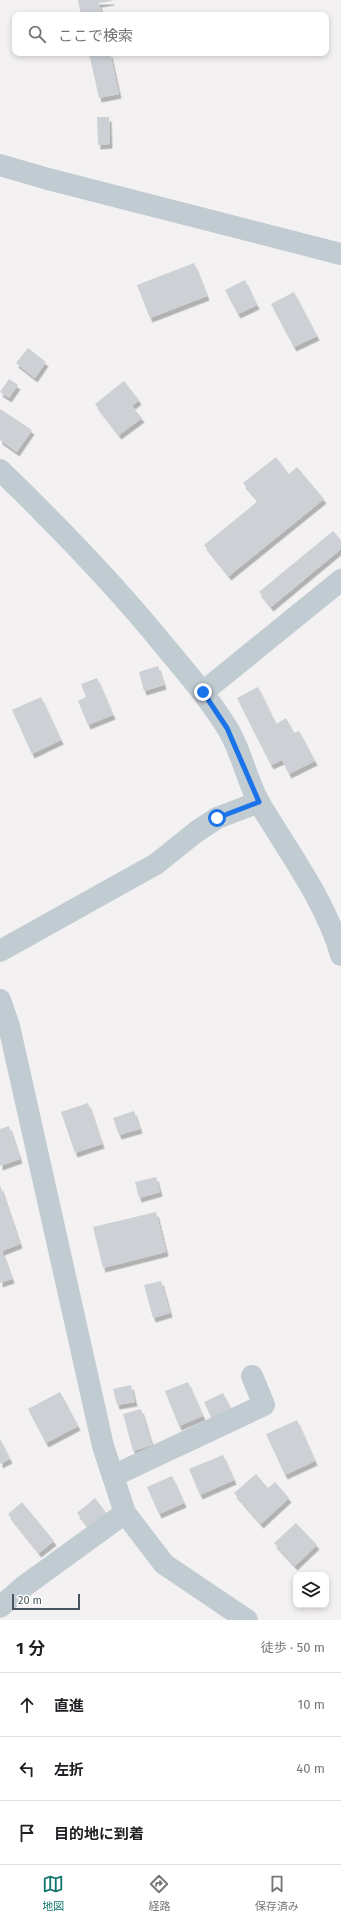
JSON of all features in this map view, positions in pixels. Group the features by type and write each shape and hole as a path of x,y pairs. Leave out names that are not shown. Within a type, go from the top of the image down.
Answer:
{"street":[{"path":"0,165 48,180 341,254"},
{"path":"0,470 40,509 127,600 203,692 227,728 259,802 322,908 337,941 341,955"},
{"path":"203,692 341,580"},
{"path":"0,951 156,864 196,832 217,818 259,802"},
{"path":"0,1000 9,1026 103,1446 125,1513 164,1564 247,1620"},
{"path":"113,1476 264,1405 252,1376"},
{"path":"0,1607 23,1587 125,1513"}],"building":[{"path":"78,0 112,1 99,3 101,12 80,12"},
{"path":"90,56 111,56 119,94 99,98"},
{"path":"97,117 109,117 110,144 98,145"},
{"path":"194,263 207,296 150,318 137,285"},
{"path":"245,280 257,305 238,314 225,290"},
{"path":"294,292 317,336 294,347 271,304"},
{"path":"28,348 46,362 35,378 16,363"},
{"path":"9,379 18,385 9,398 0,392"},
{"path":"124,381 139,400 132,406 142,418 119,435 95,404"},
{"path":"0,409 32,430 17,452 0,440"},
{"path":"276,457 289,474 297,467 324,499 229,576 204,545 258,501 243,483"},
{"path":"333,531 341,540 341,549 271,607 259,592"},
{"path":"158,666 164,685 144,691 139,672"},
{"path":"97,678 113,715 88,725 78,701 86,697 81,684"},
{"path":"258,687 276,724 286,718 294,733 299,731 315,761 289,774 282,760 271,765 237,698"},
{"path":"41,697 61,740 32,754 12,710"},
{"path":"88,1103 102,1144 75,1153 61,1112"},
{"path":"134,1111 140,1129 119,1135 113,1118"},
{"path":"9,1126 20,1159 0,1166 0,1129"},
{"path":"156,1177 160,1192 139,1198 135,1182"},
{"path":"0,1185 20,1244 2,1251 12,1279 0,1283"},
{"path":"156,1212 166,1252 103,1268 93,1227"},
{"path":"161,1281 170,1313 153,1318 144,1285"},
{"path":"188,1382 203,1416 179,1426 165,1391"},
{"path":"131,1385 135,1402 117,1405 113,1389"},
{"path":"60,1392 78,1426 46,1443 28,1409"},
{"path":"223,1393 232,1411 213,1421 204,1402"},
{"path":"141,1409 152,1445 133,1451 123,1414"},
{"path":"297,1420 315,1461 285,1475 266,1434"},
{"path":"0,1439 10,1459 0,1464"},
{"path":"223,1455 234,1480 200,1495 189,1469"},
{"path":"256,1474 268,1488 275,1482 289,1498 261,1524 234,1493"},
{"path":"172,1476 184,1503 159,1514 147,1487"},
{"path":"95,1498 108,1515 90,1529 77,1513"},
{"path":"22,1502 54,1541 39,1553 8,1514"},
{"path":"296,1523 317,1545 295,1566 274,1543"}],"route":[{"path":"203,692 227,728 259,802 217,818"}]}
